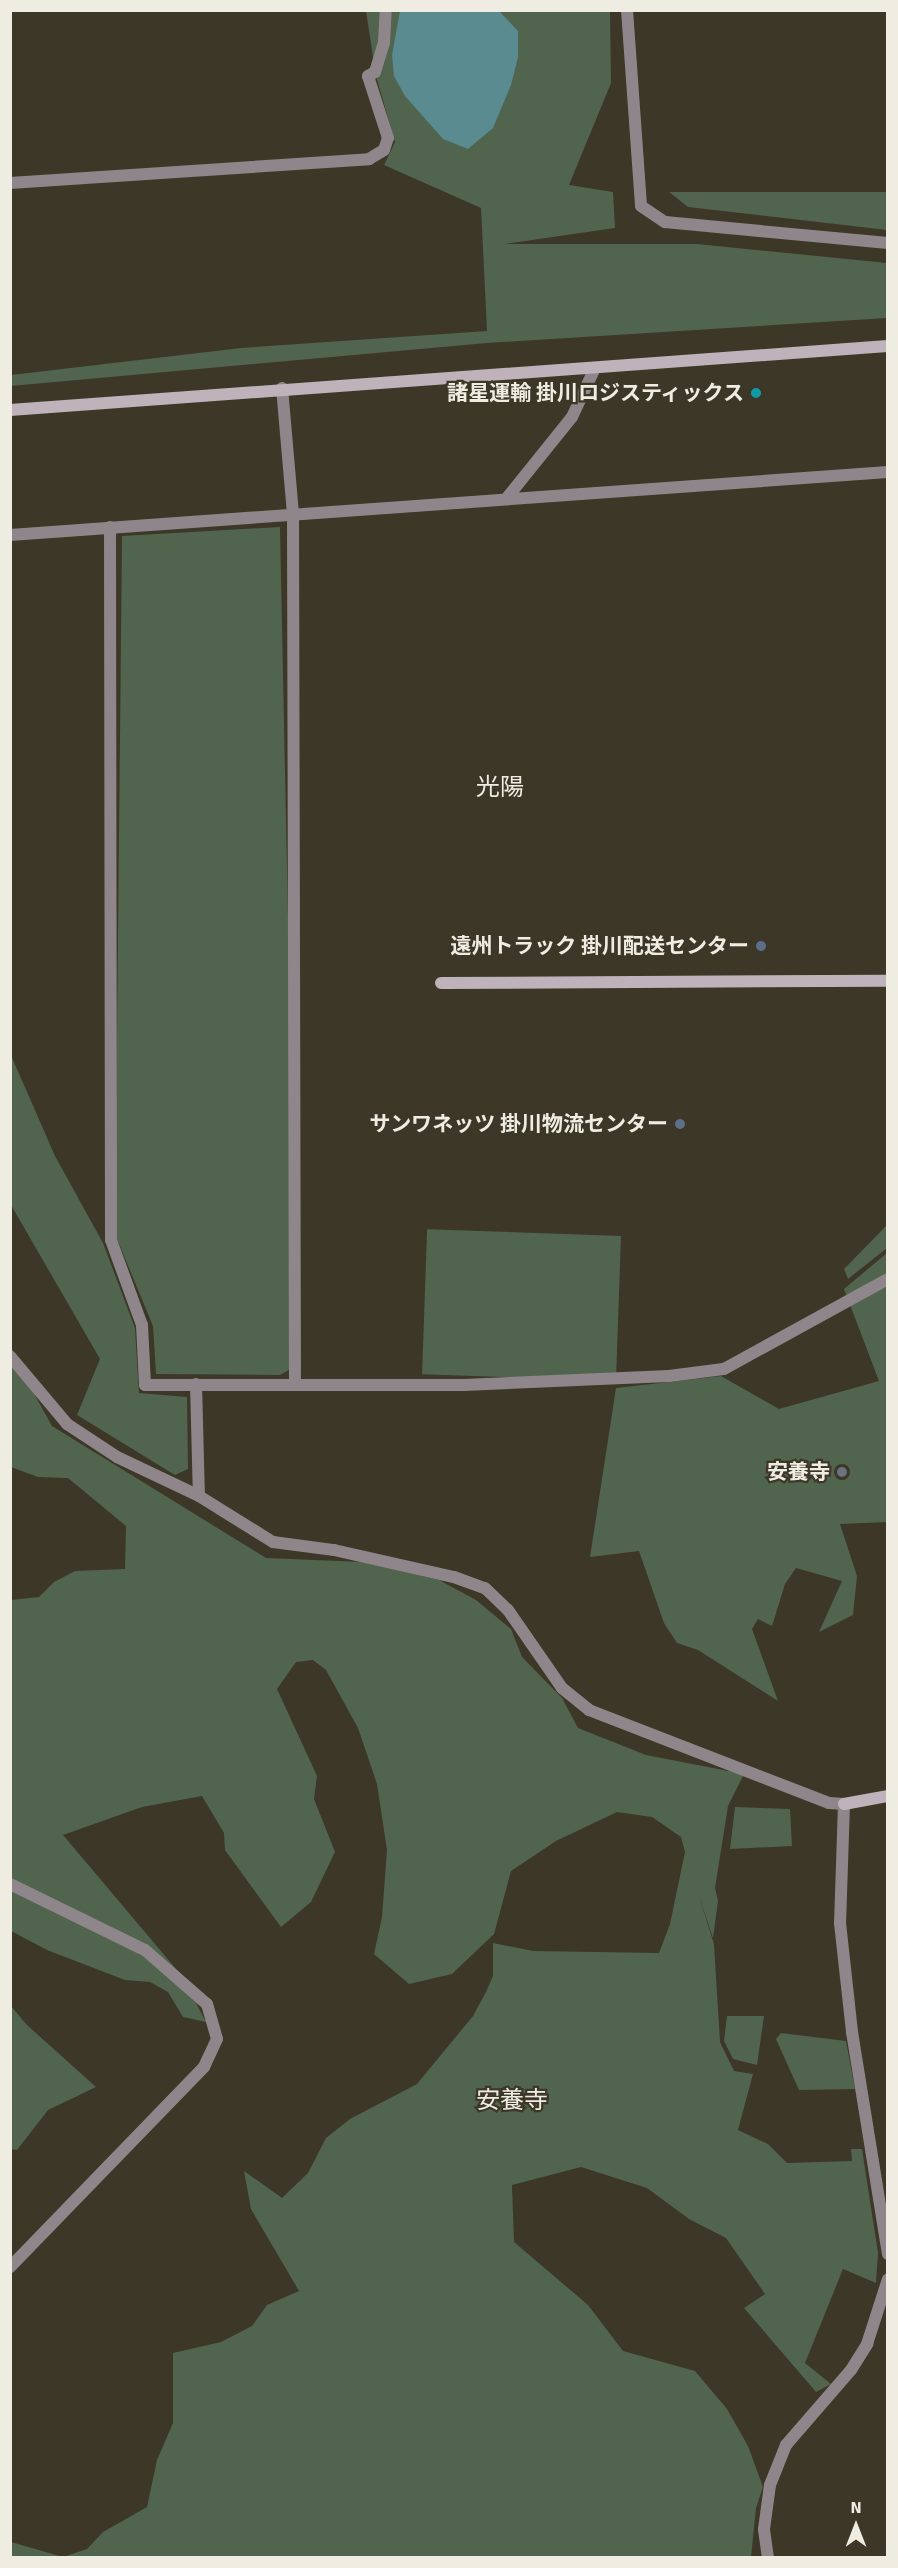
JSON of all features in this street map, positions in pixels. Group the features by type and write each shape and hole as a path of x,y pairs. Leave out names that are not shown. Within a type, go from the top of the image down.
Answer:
{"street":[{"path":"10,183 369,159 384,150 388,138 368,76 375,72 384,43 386,10"},
{"path":"627,10 641,206 665,222 888,243"},
{"path":"10,410 282,388 888,346"},
{"path":"506,499 572,417 595,368"},
{"path":"282,388 293,514 295,1384"},
{"path":"10,535 888,472"},
{"path":"110,527 111,1240 142,1325 145,1385 464,1385 605,1381 724,1369 888,1280"},
{"path":"441,982 888,981"},
{"path":"10,1356 67,1424 117,1457 199,1497 273,1542 334,1551 454,1577 484,1588 508,1610 562,1688 590,1710 829,1803 844,1804 888,1796"},
{"path":"196,1384 199,1497"},
{"path":"844,1804 840,1923 852,2032 888,2254"},
{"path":"10,1884 145,1950 207,2004 216,2039 204,2067 10,2267"},
{"path":"768,2558 764,2529 770,2485 786,2445 850,2370 867,2344 888,2279"}],"green space":[{"path":"366,11 610,11 611,83 569,185 613,192 615,228 505,244 697,244 887,263 887,318 487,343 11,386 11,375 241,348 487,331 481,208 384,165 395,142 376,76"},
{"path":"669,192 887,192 887,230 688,207"},
{"path":"280,527 294,1210 289,1370 280,1375 156,1374 153,1326 115,1234 122,536"},
{"path":"10,1053 55,1156 103,1243 135,1328 139,1393 187,1397 188,1469 175,1475 77,1415 100,1359 11,1205"},
{"path":"887,1225 887,1248 848,1279 844,1269"},
{"path":"427,1229 621,1236 616,1381 422,1374"},
{"path":"887,1253 887,1522 840,1524 857,1576 853,1615 819,1632 842,1581 796,1568 785,1584 772,1626 758,1619 752,1629 778,1701 698,1650 677,1643 664,1623 639,1551 590,1557 616,1388 721,1376 779,1409 879,1381 844,1289"},
{"path":"11,1352 52,1426 266,1558 363,1562 439,1580 476,1600 511,1629 522,1657 562,1698 578,1728 646,1755 744,1774 728,1806 715,1888 718,1901 713,1938 697,1890 714,1944 720,2042 734,2071 753,2074 738,2130 768,2144 787,2163 852,2161 851,2149 862,2149 878,2253 876,2283 843,2269 805,2363 831,2384 816,2392 744,2308 765,2294 726,2238 689,2219 647,2188 581,2167 512,2185 514,2242 588,2305 623,2351 695,2371 727,2409 748,2446 763,2487 756,2508 751,2557 63,2557 87,2549 103,2532 147,2507 157,2460 173,2423 173,2353 221,2342 252,2326 267,2305 299,2291 251,2209 244,2171 282,2198 308,2173 326,2138 350,2119 417,2084 473,2016 486,1992 493,1976 493,1943 533,1951 659,1953 670,1924 685,1852 681,1837 652,1817 617,1812 556,1841 511,1871 494,1934 452,1974 409,1984 374,1954 382,1917 387,1850 377,1784 358,1728 326,1670 313,1660 296,1662 277,1689 317,1776 314,1799 335,1852 311,1902 281,1927 225,1850 224,1833 202,1796 142,1807 63,1835 182,1976 206,2022 183,2017 168,1992 150,1982 125,1980 47,1950 11,1931 11,1600 39,1597 54,1582 75,1571 125,1569 126,1526 68,1478 38,1477 11,1467"},
{"path":"735,1807 790,1809 792,1846 730,1849"},
{"path":"10,2005 27,2025 96,2087 48,2110 17,2150 10,2149"},
{"path":"727,2016 764,2016 757,2065 733,2059 724,2041"},
{"path":"781,2033 846,2041 855,2089 799,2090 776,2039"},
{"path":"11,2542 63,2557 11,2557"}],"water":[{"path":"400,11 499,11 518,31 518,57 511,85 493,128 468,149 443,139 405,96 394,76 392,55"}],"place":[{"name":"諸星運輸 掛川ロジスティックス","path":"756,393"},
{"name":"遠州トラック 掛川配送センター","path":"761,946"},
{"name":"サンワネッツ 掛川物流センター","path":"680,1124"},
{"name":"安養寺","path":"842,1472"}],"district":[{"name":"光陽","path":"500,788"},
{"name":"安養寺","path":"512,2101"}]}
